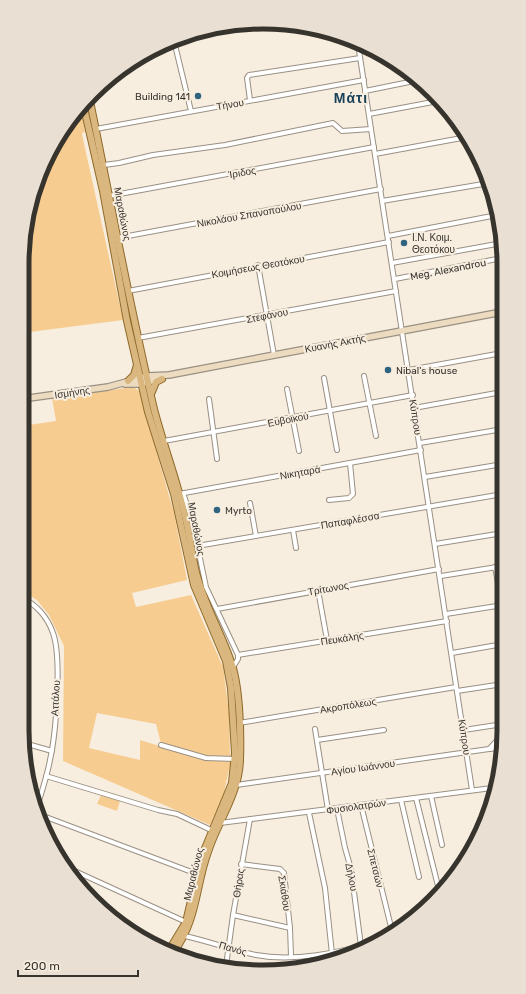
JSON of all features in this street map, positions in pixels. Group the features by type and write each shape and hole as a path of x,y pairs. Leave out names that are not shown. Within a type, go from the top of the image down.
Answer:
{"main road":[{"name":"Μαραθώνος","path":"90,106 104,165 117,238 138,338 145,380 148,412 174,494 194,585 227,666 231,688 235,759 230,789 204,849 186,922 171,946"},
{"name":"Μαραθώνος","path":"84,113 103,191 127,321 137,363 152,398 179,494 199,584 233,667 239,723 240,760 236,785 208,850 195,908 185,936 176,948"},
{"path":"128,381 134,375 137,363"},
{"path":"152,398 156,382 162,379"}],"street":[{"path":"175,46 191,110"},
{"name":"Κύπρου","path":"359,50 468,752 472,790"},
{"path":"250,100 247,78 250,75 360,58"},
{"name":"Τήνου","path":"96,129 191,110 364,80"},
{"path":"366,90 411,82"},
{"path":"369,114 432,102"},
{"path":"104,165 161,154 225,145 333,123 342,131 371,129"},
{"path":"375,154 461,138"},
{"name":"Ίριδος","path":"109,196 374,147"},
{"path":"382,200 483,184"},
{"name":"Νικολάου Σπανοπούλου","path":"117,238 381,189"},
{"path":"388,236 493,216"},
{"name":"Κοιμήσεως Θεοτόκου","path":"128,291 389,242"},
{"path":"392,263 496,244"},
{"name":"Meg. Alexandrou","path":"394,279 497,259"},
{"path":"258,266 274,355"},
{"name":"Στεφάνου","path":"138,338 267,316 396,291"},
{"name":"Κυανής Ακτής","path":"145,380 497,313"},
{"path":"409,370 497,354"},
{"name":"Κυανής Ακτής","path":"145,380 162,379 169,375"},
{"path":"364,376 376,436"},
{"path":"324,378 337,450"},
{"path":"121,384 128,381 145,380"},
{"path":"121,384 145,380"},
{"name":"Ισμήνης","path":"29,398 121,384"},
{"path":"287,389 299,451"},
{"path":"414,408 497,393"},
{"name":"Ευβοϊκού","path":"164,441 214,433 412,395"},
{"path":"209,399 217,459"},
{"path":"420,444 497,430"},
{"name":"Νικηταρά","path":"179,494 421,450"},
{"path":"329,500 349,498 353,494 350,463"},
{"path":"425,477 497,465"},
{"path":"179,494 184,496 188,504 206,587 238,655 238,659 233,667"},
{"name":"Παπαφλέσσα","path":"197,546 497,495"},
{"path":"250,503 256,536"},
{"path":"293,530 296,548"},
{"path":"436,544 497,534"},
{"path":"440,576 495,567 497,577"},
{"name":"Τρίτωνος","path":"217,610 318,590 439,569"},
{"path":"318,590 327,640"},
{"name":"Αττάλου","path":"29,601 44,614 52,629 56,644 57,679 52,751 39,799"},
{"path":"446,614 497,608"},
{"name":"Πευκάλης","path":"238,655 447,621"},
{"path":"452,653 497,645"},
{"name":"Ακροπόλεως","path":"239,723 457,689 497,685"},
{"path":"464,730 497,725"},
{"path":"315,729 328,810"},
{"path":"317,740 384,730"},
{"path":"489,749 496,742"},
{"path":"30,745 52,751"},
{"path":"161,745 206,758 235,759"},
{"name":"Αγίου Ιωάννου","path":"236,785 496,748"},
{"path":"46,776 158,810 177,814 211,830"},
{"name":"Φυσιολατρών","path":"220,823 309,813 490,788"},
{"path":"431,796 442,845"},
{"path":"416,798 438,886"},
{"path":"401,800 419,877"},
{"name":"Σπετσών","path":"361,805 391,927"},
{"name":"Δήλου","path":"337,809 351,869 360,944"},
{"path":"309,813 325,888 332,954"},
{"path":"45,817 197,874"},
{"name":"Θήρας","path":"226,962 241,864 250,819"},
{"name":"Σκιάθου","path":"241,864 282,871 290,928 291,956"},
{"path":"76,872 186,922"},
{"path":"233,915 290,928"},
{"name":"Πανός","path":"185,936 257,955 291,956 332,954 344,950"}],"shaded area":[{"path":"81,116 85,132 82,133 83,139 123,320 29,332 29,263 33,217 41,188 53,160 68,133"},
{"path":"133,387 139,391 174,513 187,580 132,593 136,607 191,595 223,667 229,713 230,757 205,757 161,744 156,724 97,713 89,748 140,760 140,740 195,757 231,760 224,793 210,825 63,761 64,646 49,615 37,600 29,595 29,425 56,421 52,398"},
{"path":"101,795 120,801 117,811 97,804"}],"place":[{"name":"Building 141","path":"198,96"},
{"name":"Ι.Ν. Κοιμ. Θεοτόκου","path":"404,243"},
{"name":"Nibal's house","path":"388,370"},
{"name":"Myrto","path":"217,510"}],"district":[{"name":"Μάτι","path":"351,98"}]}
